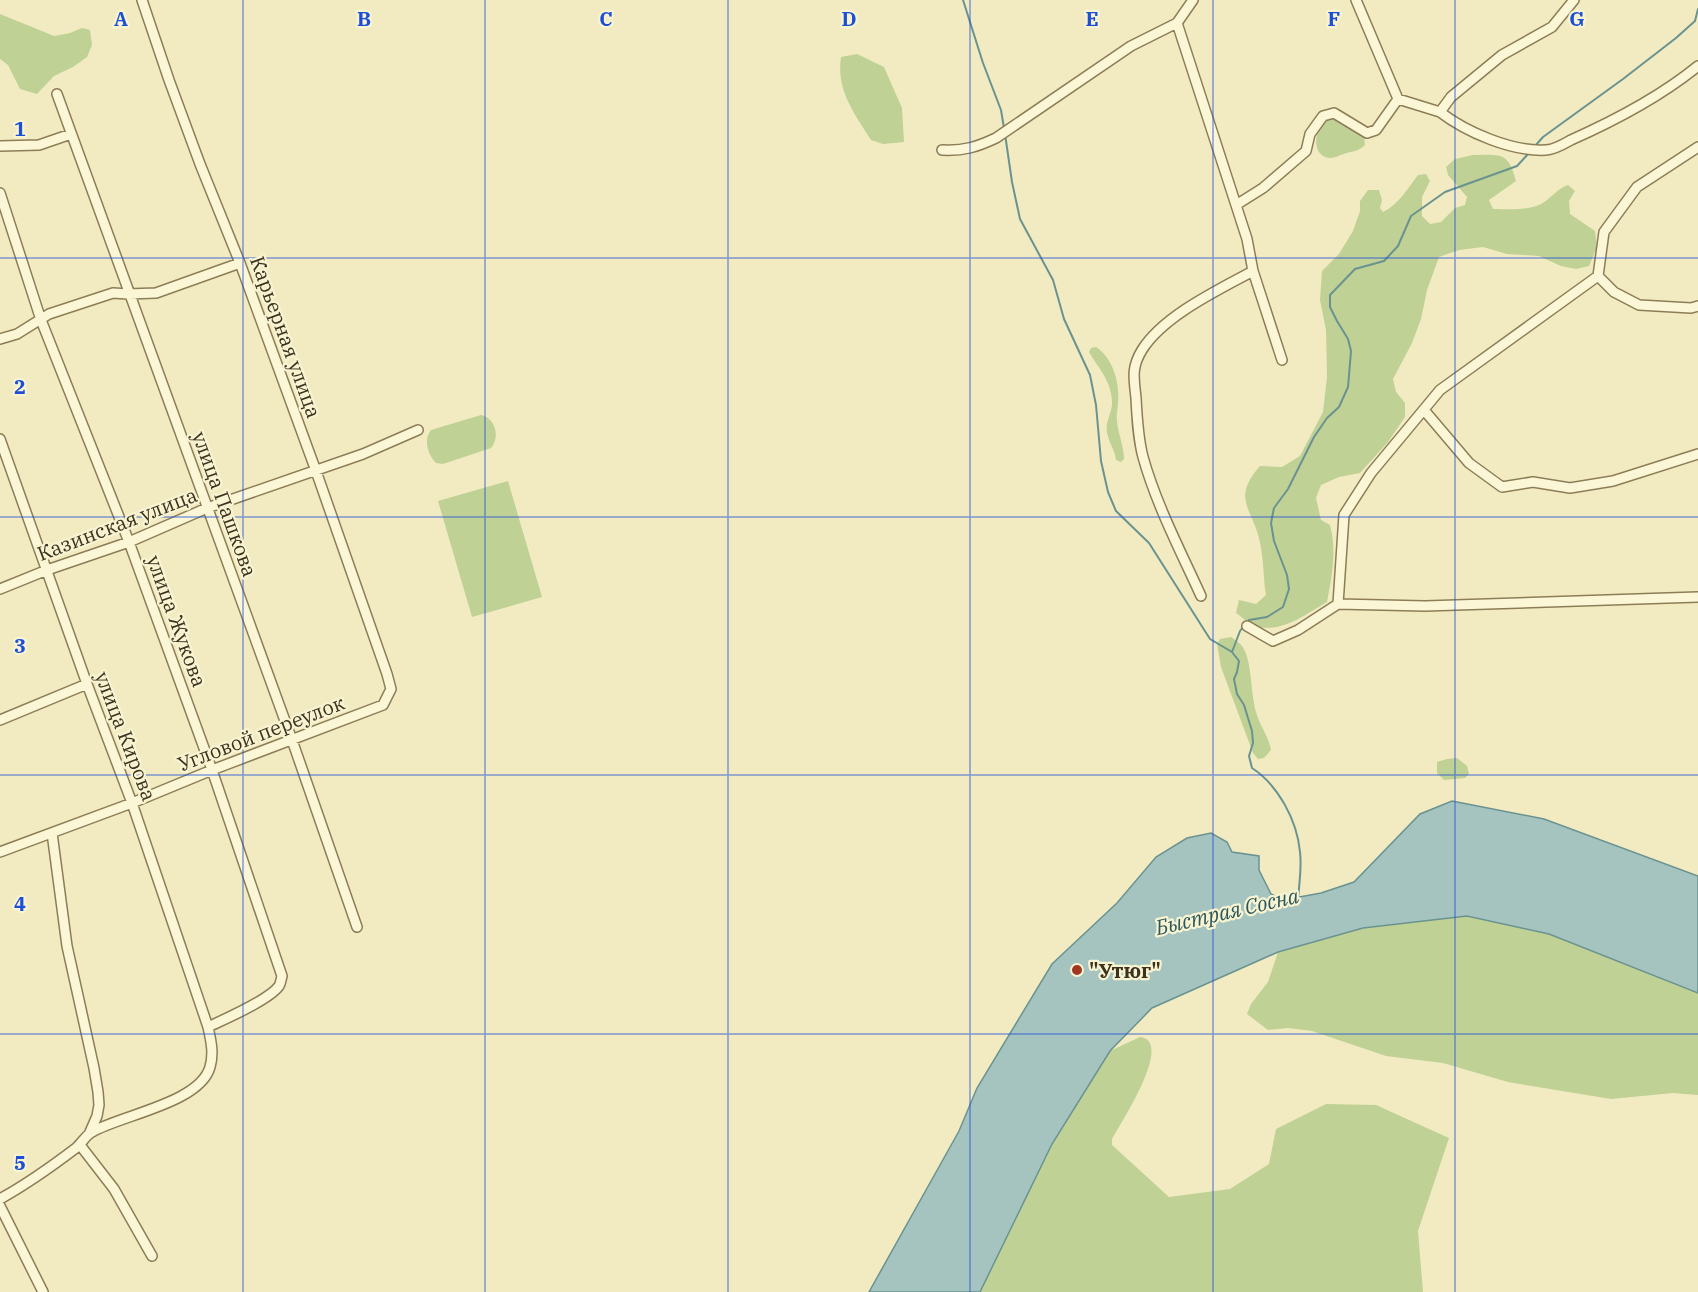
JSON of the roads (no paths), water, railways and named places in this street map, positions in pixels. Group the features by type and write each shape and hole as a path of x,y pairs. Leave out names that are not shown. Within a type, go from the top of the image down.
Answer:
{"street":[{"name":"Карьерная улица","path":"142,0 200,164 240,263 316,471 391,689"},
{"path":"942,150 956,151 976,148 996,138 1131,46 1178,23 1193,0"},
{"path":"1356,0 1398,99 1440,112 1456,124 1491,139 1527,149 1548,150 1587,133 1644,104 1698,66"},
{"path":"1440,112 1451,97 1502,55 1552,27 1574,0"},
{"path":"1178,23 1247,239 1253,271 1282,360"},
{"name":"улица Пашкова","path":"57,94 292,740 357,927"},
{"path":"1236,205 1263,188 1306,151 1310,134 1323,116 1334,113 1367,134 1376,130 1398,99"},
{"path":"0,146 39,145 71,134"},
{"path":"1338,603 1344,515 1371,473 1440,390 1598,276 1604,232 1637,187 1698,147"},
{"name":"улица Жукова","path":"0,193 41,320 129,542 212,770 282,976 279,986 262,1000 208,1027"},
{"path":"0,339 17,334 49,314 112,293 156,293 240,263"},
{"path":"1201,596 1156,494 1143,457 1138,430 1134,366 1151,337 1166,324 1192,306 1253,271"},
{"path":"1598,276 1614,292 1639,305 1691,308 1698,306"},
{"path":"1424,410 1469,463 1502,487 1533,482 1570,488 1602,483 1698,454"},
{"name":"Казинская улица","path":"0,589 129,542 207,508 363,454 418,430"},
{"name":"улица Кирова","path":"0,439 4,460 47,570 132,803 208,1027 213,1048 210,1069 199,1084 175,1100 90,1132"},
{"path":"1247,626 1274,641 1298,630 1338,603 1425,606 1698,597"},
{"path":"0,720 87,684"},
{"name":"Угловой переулок","path":"0,852 383,705 391,689"},
{"path":"0,1199 29,1183 80,1145 90,1132 99,1105 94,1068 67,946 52,833"},
{"path":"80,1145 114,1189 152,1256"},
{"path":"0,1206 43,1292"}],"water":[{"name":"Быстрая Сосна","path":"1452,801 1544,819 1698,876 1698,993 1549,934 1467,916 1363,928 1278,952 1152,1008 1110,1051 1052,1144 980,1292 869,1292 959,1131 977,1088 1052,964 1117,903 1156,857 1187,838 1211,833 1227,842 1232,852 1259,856 1259,870 1271,894 1283,900 1321,893 1354,882 1420,814"}],"waterway":[{"path":"963,0 1001,110 1004,128"},
{"path":"1535,146 1543,137 1676,38 1695,21 1698,9"},
{"name":"Быстрая Сосна","path":"1005,134 1020,219 1053,280 1064,319 1090,375 1096,405 1101,461 1108,492 1116,511 1149,543 1210,639 1232,652 1239,661 1234,679 1237,694 1244,705 1252,731 1253,743 1249,756 1252,768 1270,784 1285,804 1298,840 1301,864 1298,900"},
{"path":"1247,622 1267,617 1283,607 1289,589 1287,575 1274,541 1271,523 1274,508 1288,489 1314,437 1327,418 1339,407 1348,387 1351,351 1348,339 1330,307 1330,295 1355,269 1384,261 1398,246 1411,216 1445,192 1517,166 1529,153"},
{"path":"1232,652 1243,627"}],"place":[{"name":"\"Утюг\"","path":"1077,970"}]}
